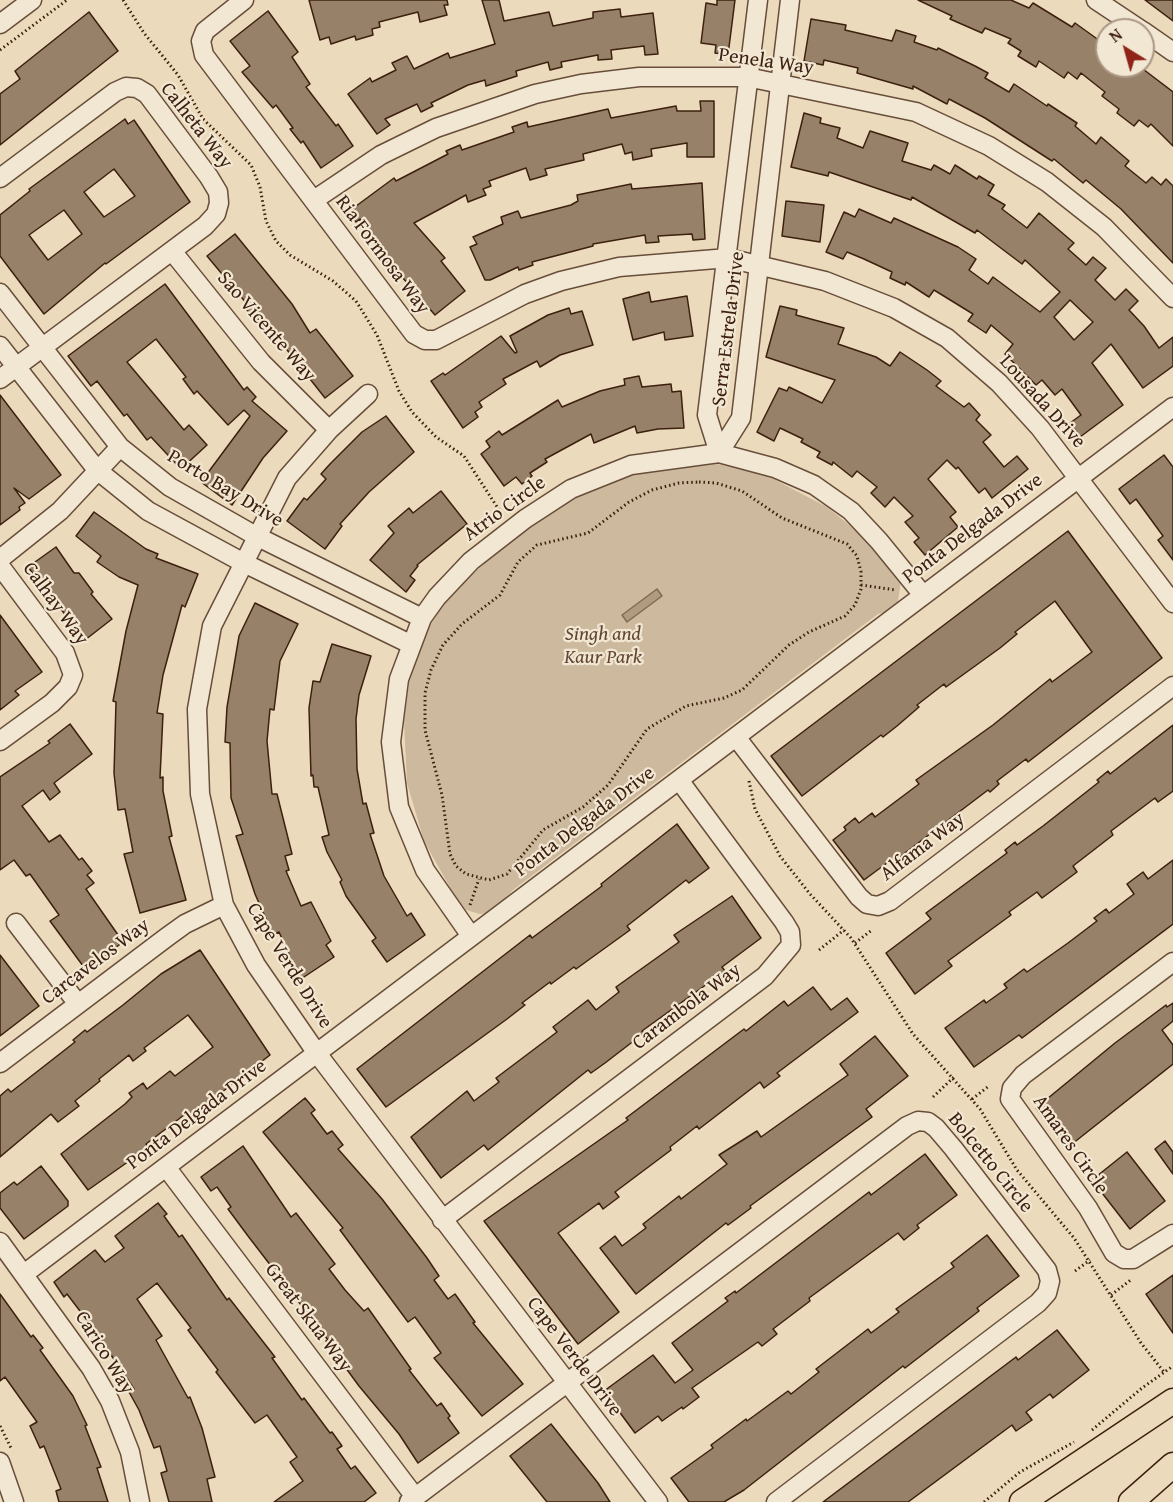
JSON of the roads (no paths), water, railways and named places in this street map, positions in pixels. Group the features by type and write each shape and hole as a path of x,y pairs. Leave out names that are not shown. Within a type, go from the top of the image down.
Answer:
{"main road":[{"path":"1022,1502 1173,1401"},
{"path":"1131,1502 1173,1465"}],"street":[{"path":"0,24 32,0"},
{"name":"Ria Formosa Way","path":"244,0 205,31 201,41 204,55 408,329 425,340 436,340 525,294 561,281 619,267 728,258"},
{"name":"Serra Estrela Drive","path":"719,453 707,415 758,0"},
{"name":"Serra Estrela Drive","path":"719,453 741,418 790,0"},
{"path":"1096,0 1123,18"},
{"path":"1155,40 1173,52"},
{"name":"Penela Way","path":"314,200 381,155 436,128 535,94 581,84 639,77 747,77 916,112 988,146 1047,182 1104,227 1173,298"},
{"name":"Calheta Way","path":"0,178 115,92 126,87 137,88 147,94 218,192 219,203 216,214 205,226 0,379"},
{"name":"Sao Vicente Way","path":"172,251 261,362 328,430"},
{"name":"Lousada Drive","path":"728,258 825,282 894,308 946,338 999,382 1040,428 1173,603"},
{"name":"Porto Bay Drive","path":"0,293 120,447 170,487 256,536 422,618"},
{"path":"0,346 98,470 148,511 242,562 411,644"},
{"name":"Cape Verde Drive","path":"368,394 328,430 287,478 242,562 212,626 197,709 200,794 224,905 256,965 316,1052 566,1384 658,1502"},
{"name":"Ponta Delgada Drive","path":"24,1274 1173,406"},
{"path":"0,559 60,511 120,447"},
{"name":"Atrio Circle","path":"471,936 425,870 399,807 391,742 399,679 422,618 437,597 471,561 525,519 571,489 631,465 719,453 775,468 814,485 851,511 879,541 923,596"},
{"name":"Calhay Way","path":"0,566 65,653 73,675 68,687 52,703 0,741"},
{"name":"Alfama Way","path":"736,737 859,897 867,904 878,906 890,901 1173,686"},
{"name":"Carambola Way","path":"442,1220 765,976 792,945 790,932 784,922 679,780"},
{"name":"Carcavelos Way","path":"0,1063 185,924 224,905"},
{"path":"16,923 78,1004"},
{"name":"Amares Circle","path":"1173,962 1023,1075 1012,1088 1010,1099 1088,1209 1114,1252 1124,1259 1133,1259 1173,1234"},
{"name":"Bolcetto Circle","path":"566,1384 907,1126 918,1121 928,1122 953,1148 1047,1270 1050,1281 1047,1293 1038,1304 776,1502"},
{"name":"Great Skua Way","path":"166,1167 412,1500"},
{"name":"Carico Way","path":"0,1242 91,1368 110,1401 130,1452 140,1502"},
{"path":"412,1500 566,1384"},
{"path":"0,1462 15,1502"}],"park label":[{"name":"Singh and Kaur Park","path":"603,646"}]}
